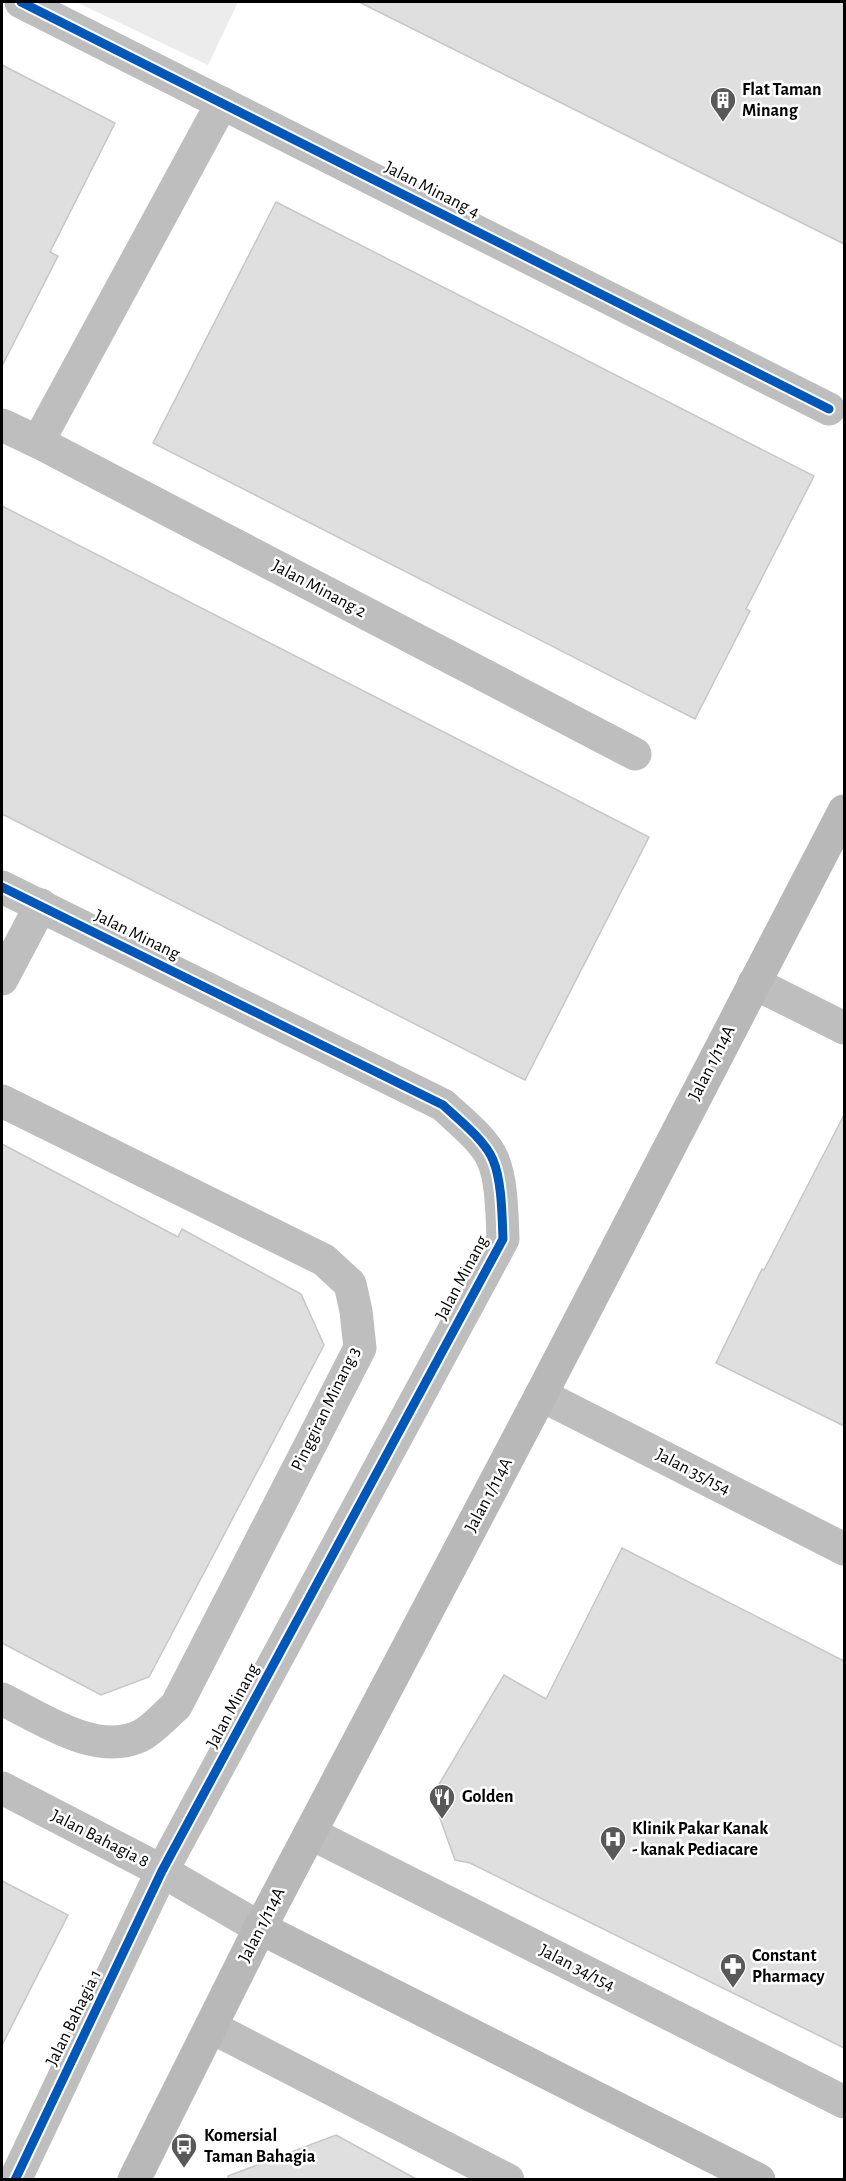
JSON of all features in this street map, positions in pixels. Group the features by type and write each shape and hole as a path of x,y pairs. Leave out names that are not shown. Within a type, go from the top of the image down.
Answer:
{"street":[{"name":"Jalan Minang 4","path":"21,2 829,409"},
{"path":"38,442 222,103"},
{"name":"Jalan Minang 2","path":"2,425 635,754"},
{"name":"Jalan 1/114A","path":"134,2180 260,1928 541,1395 844,811"},
{"name":"Jalan Minang","path":"2,887 443,1105 471,1130 493,1159 501,1196 503,1239 162,1871"},
{"path":"2,979 40,905"},
{"path":"754,983 844,1028"},
{"name":"Pinggiran Minang 3","path":"2,1101 324,1260 350,1284 360,1348 176,1706 142,1736 116,1743 84,1739 2,1699"},
{"name":"Jalan 35/154","path":"541,1395 844,1550"},
{"name":"Jalan Bahagia 8","path":"2,1788 162,1871 260,1928"},
{"name":"Jalan 34/154","path":"310,1833 844,2102"},
{"name":"Jalan Bahagia 1","path":"15,2180 162,1871"},
{"path":"260,1928 759,2180"},
{"path":"210,2027 508,2180"}],"shaded area":[{"path":"76,2 238,2 208,65"}],"building":[{"name":"Flat Taman Minang","path":"359,2 844,2 844,244"},
{"path":"2,65 115,123 50,252 58,256 2,366"},
{"path":"276,202 814,476 746,609 750,611 695,719 153,443"},
{"path":"2,506 649,837 525,1080 2,814"},
{"path":"844,1115 844,1426 716,1363 762,1269 764,1270"},
{"path":"2,1144 178,1237 182,1229 301,1294 324,1345 149,1677 101,1695 2,1643"},
{"path":"622,1548 844,1661 844,2048 470,1863 455,1860 432,1796 504,1675 546,1699"},
{"path":"2,1881 68,1915 2,2045"},
{"path":"336,2135 418,2180 228,2180 228,2176"}],"cycle path":[{"path":"21,2 829,409"},
{"path":"2,887 443,1105 478,1138 493,1160 500,1188 503,1239 162,1871 15,2180"}],"place":[{"name":"Flat Taman Minang","path":"723,123"},
{"name":"Golden","path":"442,1820"},
{"name":"Klinik Pakar Kanak - kanak Pediacare","path":"613,1862"},
{"name":"Constant Pharmacy","path":"733,1989"},
{"name":"Komersial Taman Bahagia","path":"184,2169"}]}
